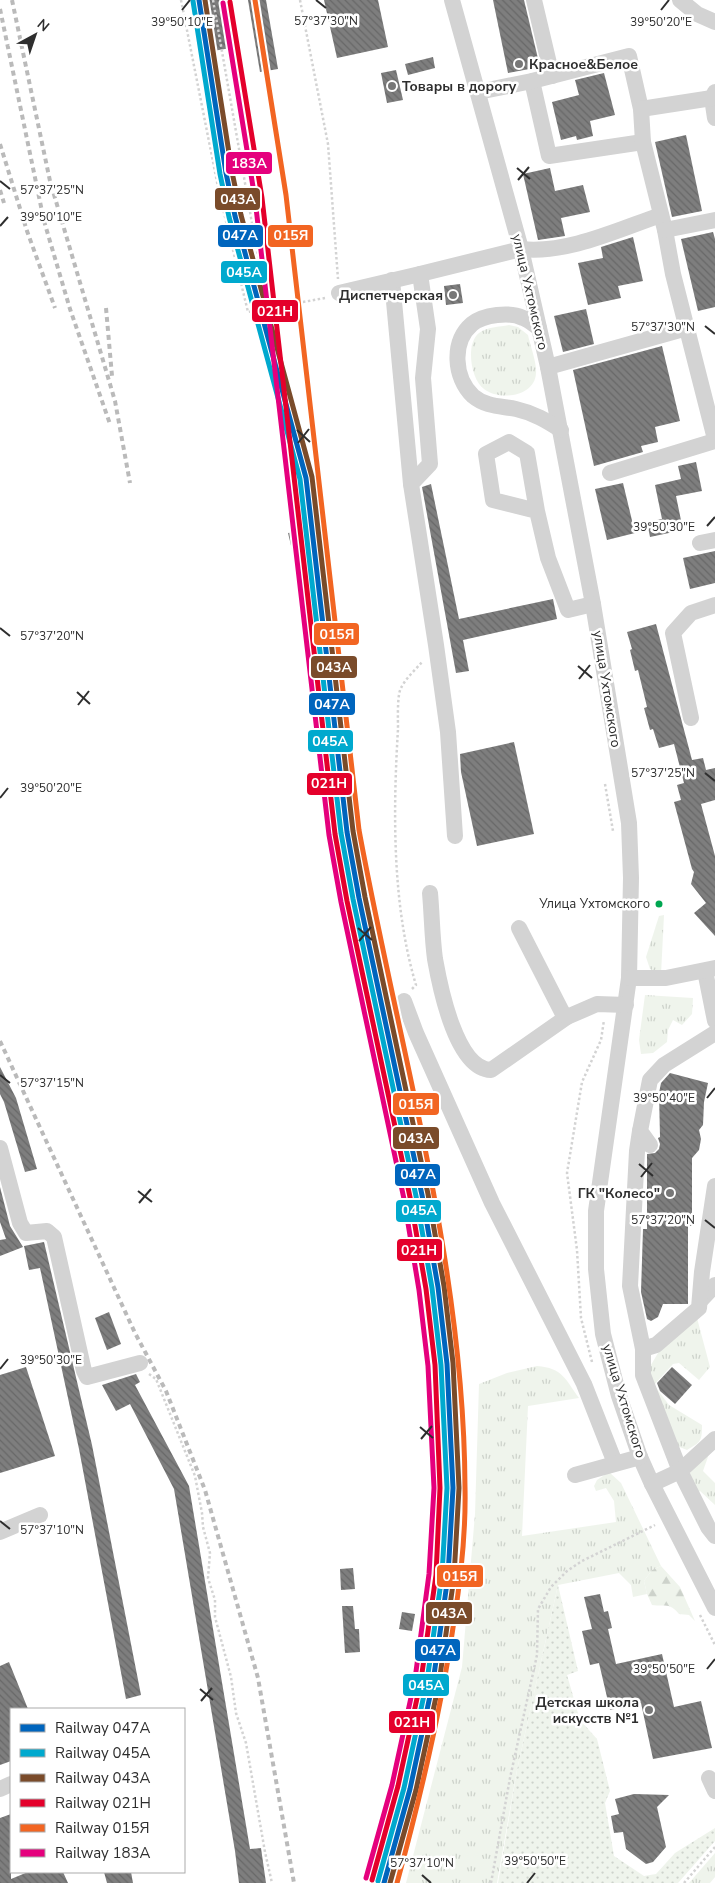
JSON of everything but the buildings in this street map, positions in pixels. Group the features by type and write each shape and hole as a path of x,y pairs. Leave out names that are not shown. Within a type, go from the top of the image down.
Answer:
{"street":[{"name":"улица Ухтомского","path":"452,0 521,249 548,367 593,604 629,823 631,862 629,978 596,1211 596,1269 603,1334 619,1396 640,1457 715,1608"},
{"path":"534,0 552,76"},
{"path":"680,0 697,14 715,22"},
{"path":"478,92 532,81 629,56 641,109 643,142 687,328 709,390 715,440 610,473"},
{"path":"532,81 549,156 643,142"},
{"path":"641,109 714,95 715,118"},
{"path":"339,293 521,249 534,250 578,243 663,223 715,220"},
{"path":"411,484 430,464 423,378 428,330 420,274"},
{"path":"392,280 411,484 448,732 455,836"},
{"path":"539,328 523,318 506,314 489,316 472,324 459,341 456,359 462,382 474,397 492,406 515,409 541,417 561,430"},
{"path":"548,367 687,328"},
{"path":"537,511 548,558 568,610 593,604"},
{"path":"691,718 673,633 691,612 715,605"},
{"path":"430,893 435,957 444,1002 459,1041 474,1063 483,1070 491,1070 567,1017 597,1004 626,1005"},
{"path":"520,928 562,1012 567,1017"},
{"path":"629,978 666,978 710,970 715,1021"},
{"path":"404,1001 416,1033 492,1203 584,1384 615,1463"},
{"path":"715,1033 664,1066 650,1080 637,1151 630,1286 643,1350 643,1375 680,1471 708,1527 715,1536"},
{"path":"640,1131 650,1144"},
{"path":"0,1148 20,1223 26,1233 47,1231 54,1237 84,1371 87,1377 140,1363"},
{"path":"643,1350 656,1345 699,1308 702,1272 715,1186"},
{"path":"700,1301 715,1285"},
{"path":"652,1484 680,1471 715,1439"},
{"path":"575,1475 640,1457"},
{"path":"0,1532 40,1514"}],"path":[{"path":"181,0 219,192 248,312 319,300 339,293 328,144 300,0"},
{"path":"213,0 267,309"},
{"path":"255,0 272,95 288,212 297,304"},
{"path":"404,1001 416,985 408,959 394,838 400,688 436,645"},
{"path":"140,1363 146,1364 149,1374 156,1380 195,1476 203,1527 210,1553 208,1578 215,1600 215,1617 230,1677 236,1713 246,1743 272,1883"},
{"path":"492,1883 510,1778 537,1655 538,1609 551,1587 567,1571 582,1561 669,1518"},
{"path":"684,1883 715,1848"}],"green space":[{"path":"509,325 518,327 528,335 536,373 530,387 523,392 507,396 490,393 479,384 473,370 471,353 472,345 479,333 489,328"},
{"path":"664,915 661,974 650,969 646,957 659,916"},
{"path":"645,995 693,998 692,1014 682,1025 673,1020 668,1030 667,1042 653,1053 641,1054 639,1040"},
{"path":"697,1318 710,1367 699,1380 679,1363 673,1364 654,1385 669,1405 702,1425 700,1440 687,1450 677,1446 651,1385 648,1370 658,1353"},
{"path":"537,1366 553,1369 558,1372 579,1398 528,1406 522,1536 616,1522 614,1501 606,1488 596,1491 594,1486 597,1480 609,1472 621,1483 661,1566 652,1570 644,1581 647,1594 633,1597 631,1585 619,1573 558,1585 517,1770 497,1883 406,1883 462,1667 475,1514 479,1384 507,1373"},
{"path":"709,1454 703,1471 715,1483 715,1505 700,1491 696,1495 688,1478 692,1468"},
{"path":"661,1566 680,1587 695,1621 689,1615 679,1614 669,1606 652,1605 644,1581 652,1570"},
{"path":"558,1585 578,1671 567,1675 580,1720 597,1739 610,1791 605,1803 614,1856 644,1876 656,1874 675,1853 715,1828 715,1841 678,1883 498,1883 517,1770"},
{"path":"715,1853 715,1877 710,1883 689,1883"}],"railway":[{"path":"12,0 50,181 115,401 130,483"},
{"path":"0,9 44,221 70,309 110,424"},
{"path":"0,144 27,231 55,308"},
{"path":"0,190 4,203"},
{"path":"106,308 112,376"},
{"path":"0,1041 135,1333 166,1391 205,1490 258,1678 294,1883"}],"rail line":[{"name":"047А","path":"199,0 226,173 235,216 306,478 347,832 359,898 422,1195 438,1287 447,1364 453,1488 448,1576 433,1682 410,1789 384,1883"},
{"name":"043А","path":"205,0 232,172 241,215 312,477 353,831 365,897 428,1194 444,1286 453,1363 459,1488 454,1577 439,1683 416,1790 390,1883"},
{"name":"015Я","path":"255,0 286,195 359,830 427,1157 442,1239 454,1321 462,1404 465,1504 459,1588 437,1720 397,1883"},
{"name":"045А","path":"193,1 220,174 229,217 300,479 341,833 353,899 416,1196 432,1288 441,1365 447,1488 442,1575 427,1681 404,1788 378,1881"},
{"name":"021Н","path":"230,2 262,198 335,834 347,901 410,1197 426,1289 435,1365 440,1488 436,1575 421,1680 398,1786 372,1880"},
{"name":"183А","path":"223,3 255,199 329,835 341,902 404,1199 419,1290 428,1366 434,1488 429,1574 415,1679 392,1785 366,1878"}],"place":[{"name":"Красное&Белое","path":"519,64"},
{"name":"Товары в дорогу","path":"392,86"},
{"name":"Диспетчерская","path":"453,295"},
{"name":"Улица Ухтомского","path":"659,904"},
{"name":"ГК \"Колесо\"","path":"670,1193"},
{"name":"Детская школа искусств №1","path":"649,1710"}]}
